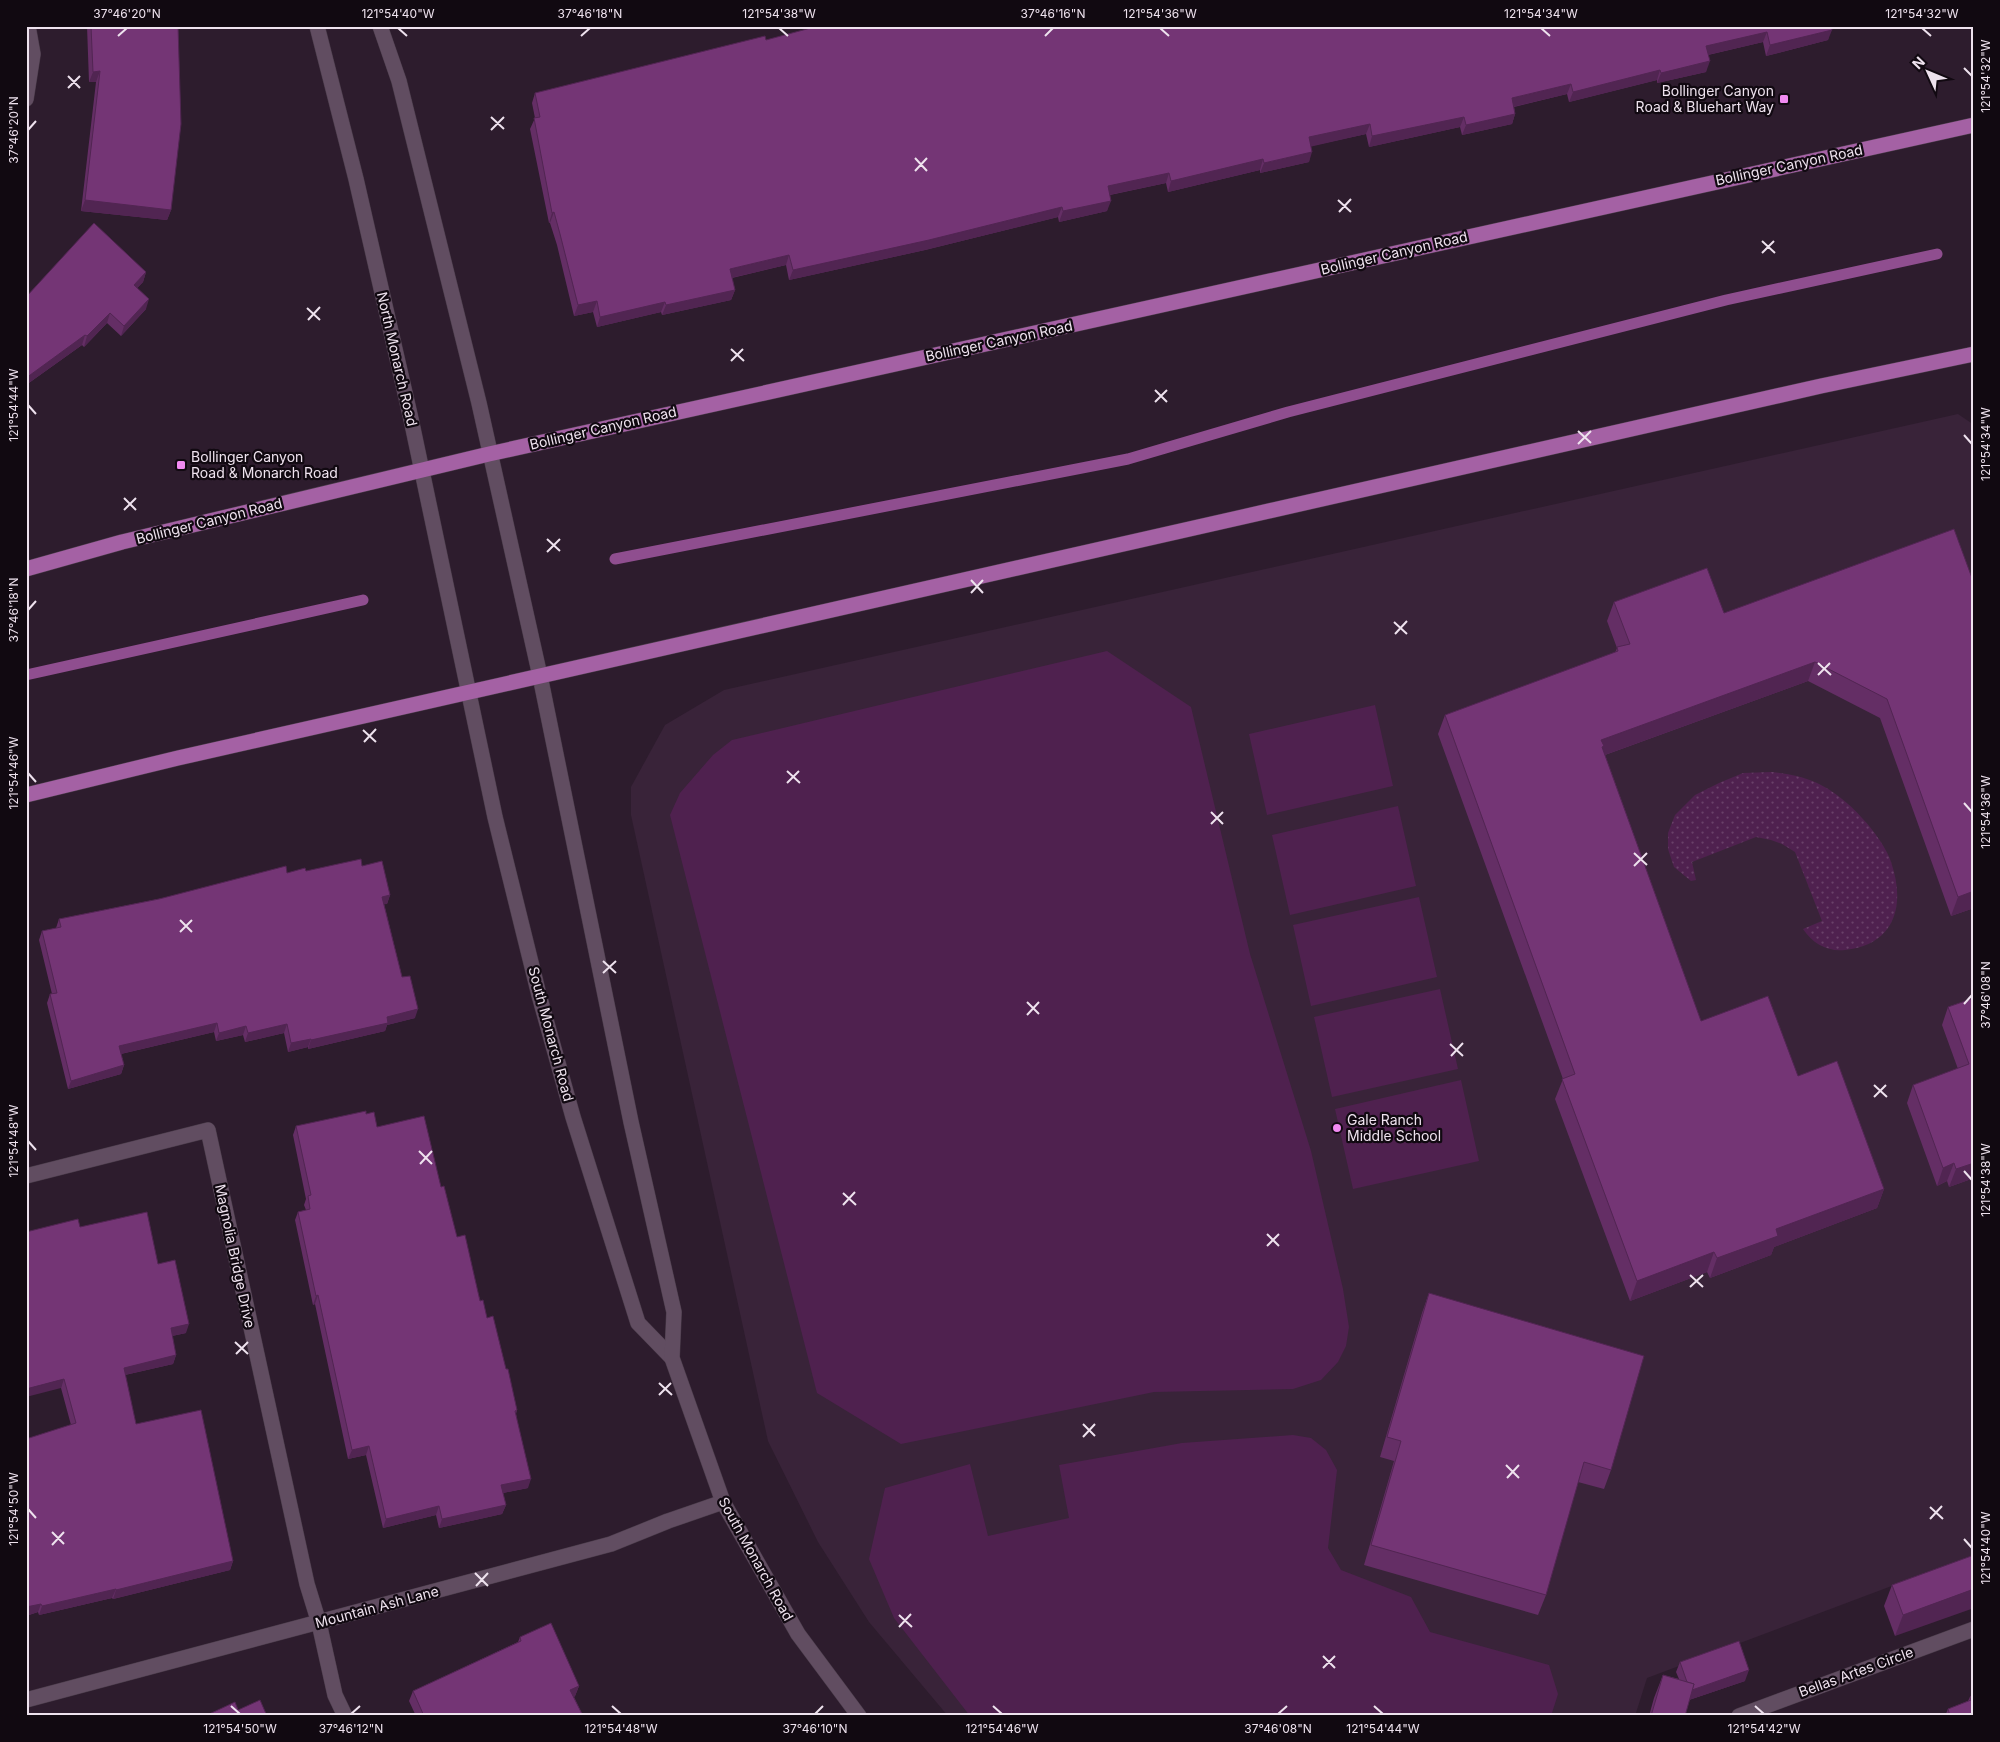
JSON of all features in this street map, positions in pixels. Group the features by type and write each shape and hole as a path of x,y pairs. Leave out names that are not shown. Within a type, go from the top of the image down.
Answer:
{"main road":[{"name":"Bollinger Canyon Road","path":"26,569 122,542 489,454 1974,125"},
{"path":"26,795 178,758 1812,388 1974,354"}],"street":[{"path":"26,99 33,54 28,26"},
{"name":"North Monarch Road","path":"317,26 356,180 469,693"},
{"path":"380,26 399,81 479,403 540,676"},
{"name":"South Monarch Road","path":"540,676 631,1122 674,1312 672,1358 723,1502 798,1634 859,1716"},
{"name":"South Monarch Road","path":"469,693 495,817 539,995 573,1118 618,1265 638,1323 672,1358"},
{"name":"Magnolia Bridge Drive","path":"26,1176 208,1130 307,1584 319,1623"},
{"name":"Mountain Ash Lane","path":"26,1700 611,1544 668,1521 723,1502"},
{"path":"319,1623 335,1695 345,1716"},
{"name":"Bellas Artes Circle","path":"1739,1716 1974,1629"}],"shaded area":[{"name":"Gale Ranch Middle School","path":"1958,414 1974,425 1974,1555 1647,1678 1635,1716 948,1716 869,1622 818,1542 768,1441 631,815 631,787 665,725 724,690"},
{"path":"1107,651 1191,707 1250,954 1311,1151 1343,1289 1349,1327 1346,1346 1338,1362 1321,1380 1293,1389 1154,1392 901,1444 817,1393 670,815 680,793 713,755 732,740"},
{"path":"1375,705 1393,786 1267,815 1249,734"},
{"path":"1772,772 1804,778 1822,785 1831,791 1860,816 1884,847 1891,862 1895,878 1896,907 1892,920 1885,931 1875,940 1862,947 1833,950 1821,946 1811,939 1803,929 1822,921 1795,852 1771,840 1756,837 1692,862 1696,880 1691,881 1674,867 1668,849 1668,833 1675,815 1695,795 1743,773"},
{"path":"1398,806 1416,886 1290,915 1272,835"},
{"path":"1419,897 1437,977 1311,1006 1293,925"},
{"path":"1440,989 1458,1069 1332,1097 1314,1017"},
{"path":"1461,1080 1479,1161 1353,1189 1335,1109"},
{"path":"1293,1435 1311,1438 1326,1450 1337,1470 1328,1548 1341,1570 1411,1597 1430,1632 1549,1665 1558,1694 1551,1716 970,1716 894,1618 869,1559 885,1488 970,1464 988,1536 1069,1518 1059,1465 1182,1443"}],"building":[{"path":"91,26 178,26 181,124 171,210 85,200 100,71 93,72"},
{"path":"818,26 1831,26 1832,30 1770,45 1767,32 1706,46 1710,61 1661,73 1660,70 1573,92 1571,84 1512,98 1515,114 1466,125 1464,117 1372,136 1370,124 1309,137 1312,152 1264,163 1263,159 1171,181 1169,173 1108,186 1111,201 1063,211 1062,207 929,240 793,270 789,255 730,269 735,290 666,305 665,302 600,317 597,301 578,305 554,212 552,213 534,118 540,117 535,93 765,36 766,40"},
{"path":"94,223 146,272 134,285 149,299 124,326 110,313 87,336 85,335 26,378 26,297"},
{"path":"1954,529 1972,578 1974,577 1974,891 1958,897 1887,699 1815,662 1601,740 1701,1021 1768,996 1798,1076 1837,1061 1884,1189 1776,1229 1778,1236 1717,1258 1714,1252 1637,1281 1562,1079 1575,1074 1445,715 1618,651 1617,647 1630,644 1614,602 1707,568 1724,613"},
{"path":"361,859 362,866 382,861 390,895 382,897 402,977 410,976 418,1009 387,1017 388,1023 291,1043 287,1024 248,1033 246,1026 219,1033 217,1023 119,1046 124,1065 71,1081 50,994 57,993 42,931 61,927 59,919 159,899 286,866 287,873 305,868 306,871"},
{"path":"1974,998 1974,1163 1956,1169 1954,1163 1943,1168 1913,1085 1969,1064 1948,1007"},
{"path":"366,1111 366,1114 374,1112 377,1127 424,1116 441,1187 444,1186 457,1237 465,1235 480,1301 483,1300 487,1318 493,1316 517,1410 515,1411 531,1479 501,1485 506,1505 442,1519 439,1506 386,1519 369,1446 352,1450 298,1212 310,1209 308,1196 311,1195 296,1126"},
{"path":"147,1212 158,1264 175,1260 189,1324 171,1328 176,1355 124,1368 136,1424 201,1410 233,1561 116,1590 42,1606 41,1604 26,1607 26,1439 76,1423 64,1379 26,1389 26,1232 78,1219 80,1227"},
{"path":"1429,1293 1644,1356 1611,1470 1584,1462 1546,1595 1371,1545 1401,1441 1387,1437"},
{"path":"1974,1555 1974,1589 1903,1615 1892,1585"},
{"path":"551,1623 579,1686 570,1690 583,1716 424,1716 413,1691 521,1641 520,1637"},
{"path":"1739,1641 1749,1670 1692,1690 1694,1684 1687,1682 1680,1662"},
{"path":"1663,1675 1694,1684 1685,1716 1651,1716"},
{"path":"1974,1695 1974,1716 1950,1716 1948,1709 1971,1700 1970,1697"},
{"path":"260,1700 267,1716 205,1716 235,1702 238,1710"}],"waterway":[{"path":"615,559 1128,459 1288,412 1726,300 1937,254"},
{"path":"26,675 363,600"}],"place":[{"name":"Bollinger Canyon Road & Bluehart Way","path":"1784,99"},
{"name":"Bollinger Canyon Road & Monarch Road","path":"181,465"},
{"name":"Gale Ranch Middle School","path":"1337,1128"}]}
